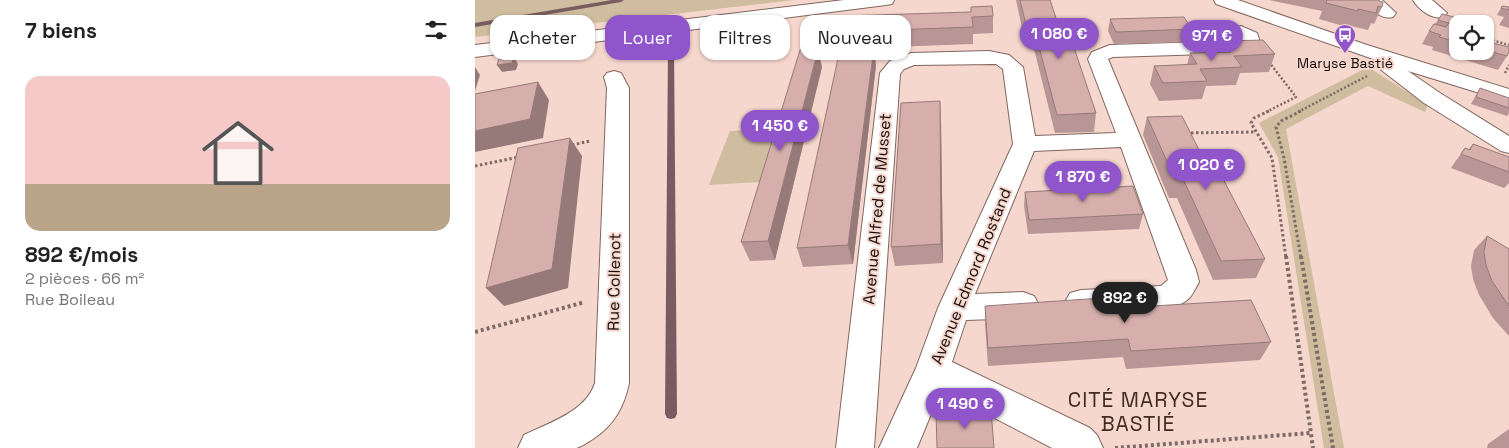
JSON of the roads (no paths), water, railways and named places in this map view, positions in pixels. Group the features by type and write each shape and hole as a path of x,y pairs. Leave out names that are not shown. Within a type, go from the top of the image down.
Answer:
{"street":[{"path":"475,51 862,1 886,0"},
{"path":"1221,0 1384,60 1509,96"},
{"path":"1371,0 1387,13"},
{"path":"1421,0 1438,13"},
{"path":"954,308 1161,298 1172,295 1179,290 1184,282 1181,270 1098,59 1099,56 1110,51 1239,47 1246,37"},
{"name":"Avenue Alfred de Musset","path":"855,448 890,73 897,65 911,59 989,57 1002,59 1013,67 1025,144"},
{"path":"1384,60 1432,98 1509,146"},
{"name":"Rue Collenot","path":"537,448 573,430 594,416 607,401 612,383 618,88 614,77"},
{"path":"1025,144 1129,140"},
{"name":"Avenue Edmord Rostand","path":"899,448 933,369 954,308 1025,144"},
{"path":"933,369 1077,441 1084,448"}],"waterway":[{"path":"475,25 621,0"},
{"path":"671,60 671,414"}],"place":[{"name":"Maryse Bastié","path":"1345,54"}],"district":[{"name":"CITÉ MARYSE BASTIÉ","path":"1138,411"}]}
